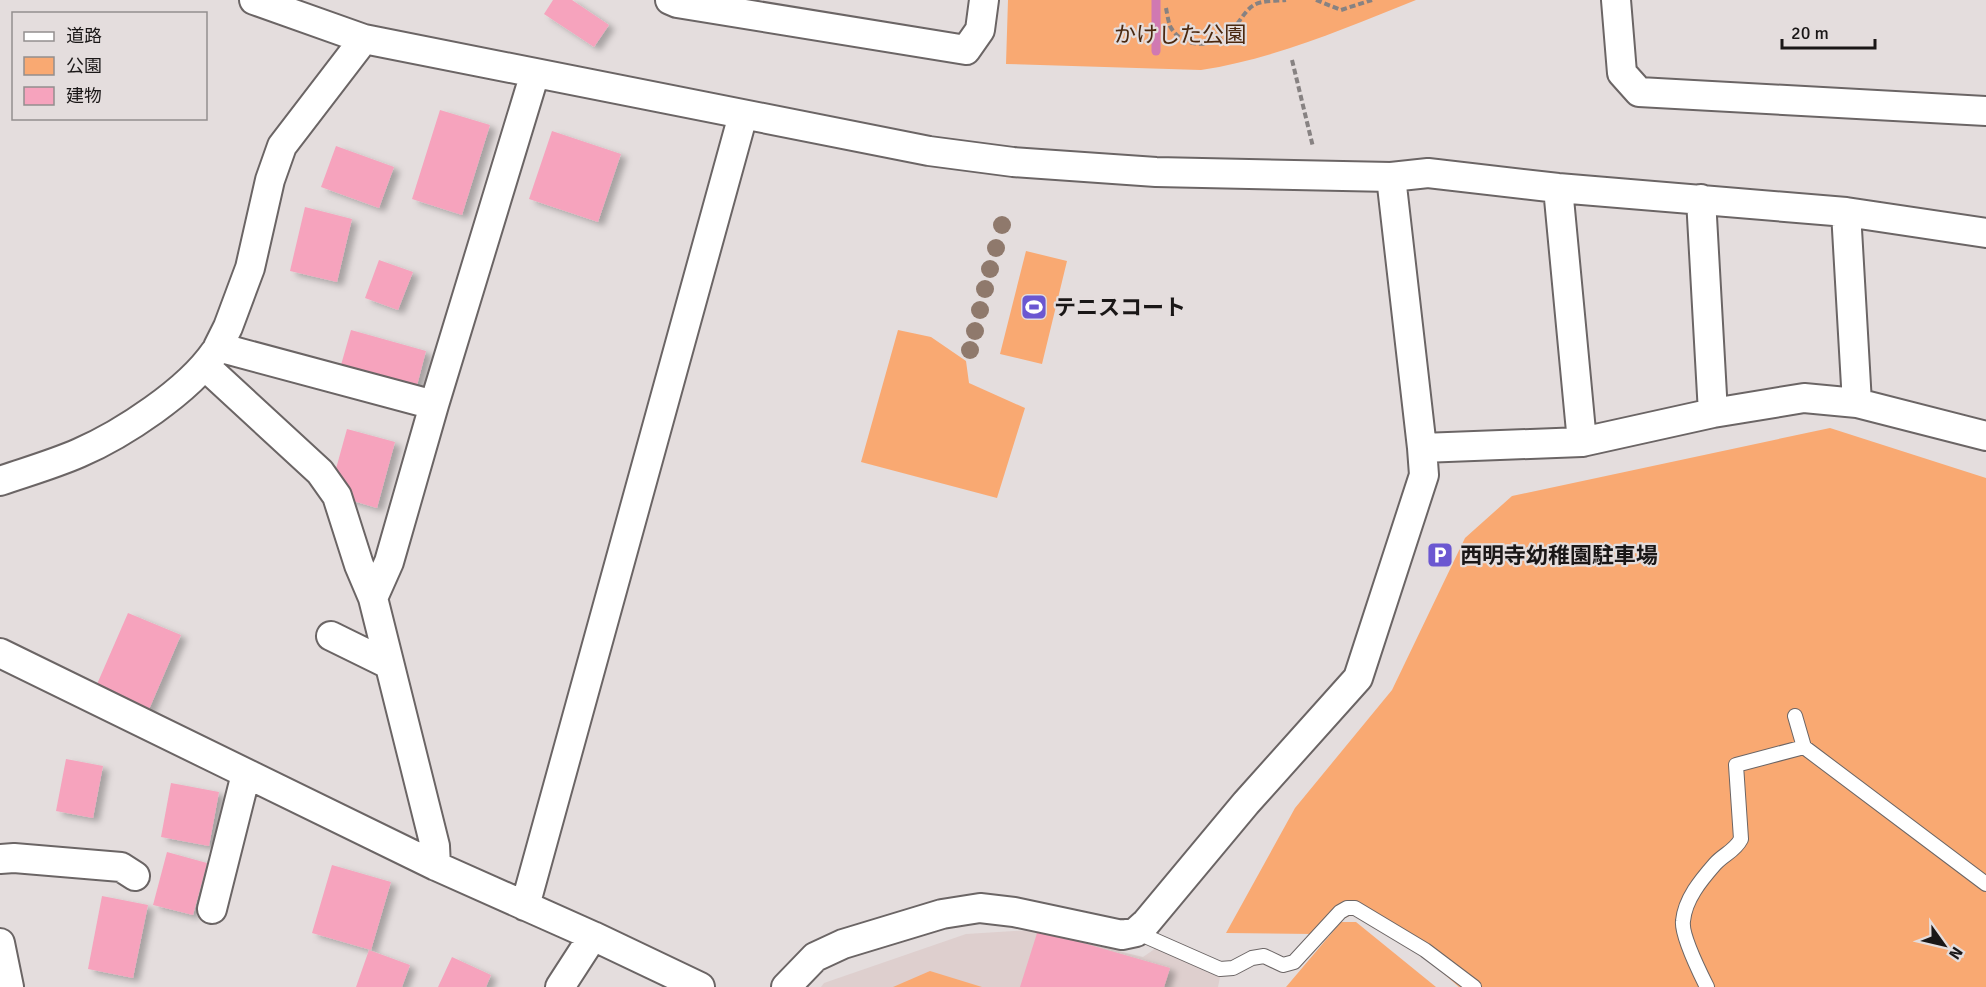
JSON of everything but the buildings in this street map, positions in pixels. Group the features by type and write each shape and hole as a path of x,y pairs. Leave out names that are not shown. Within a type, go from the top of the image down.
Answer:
{"street":[{"path":"254,0 364,39 929,151 1012,162 1156,172 1391,177 1428,173 1558,188 1846,212 1986,233"},
{"path":"670,0 966,50 980,30 984,0"},
{"path":"1616,0 1622,72 1639,92 1986,111"},
{"path":"0,481 79,454 111,437 156,407 212,357 228,327 250,268 270,180 282,146 364,39"},
{"path":"373,598 389,562 434,405 535,74"},
{"path":"525,906 743,115"},
{"path":"786,987 815,957 843,944 942,914 980,908 1014,912 1122,935 1136,932 1246,803 1358,678 1424,475 1391,177"},
{"path":"1558,188 1582,442"},
{"path":"1701,199 1713,413"},
{"path":"1846,212 1857,403"},
{"path":"212,357 434,405"},
{"path":"212,357 320,472 337,496 359,566 373,598 435,846 436,866"},
{"path":"1422,448 1582,442 1713,413 1804,398 1857,403 1986,436"},
{"path":"331,636 388,664"},
{"path":"0,653 436,866 700,987"},
{"path":"212,909 246,774"},
{"path":"0,859 14,858 121,867 135,876"},
{"path":"560,987 593,936"},
{"path":"0,943 9,987"}],"lane":[{"path":"1796,716 1804,747 1986,884"},
{"path":"1707,987 1687,941 1682,922 1696,886 1721,857 1736,848 1741,839 1736,765 1804,747"},
{"path":"1136,932 1220,969 1233,968 1252,958 1264,956 1283,965 1294,962 1340,912 1347,908 1355,908 1425,950 1474,987"}],"path":[{"path":"1166,8 1170,25 1176,33 1187,41 1204,44 1212,43 1232,31 1235,24 1256,4 1286,0"},
{"path":"1316,0 1341,10 1372,0"},
{"path":"1292,60 1320,175"}],"shaded area":[{"path":"1032,930 1143,957 1159,946 1222,967 1218,987 821,987 824,983 966,934"}],"green space":[{"name":"かけした公園","path":"1008,0 1416,0 1284,50 1201,70 1006,64"},
{"name":"テニスコート","path":"1026,251 1067,261 1042,364 1000,354"},
{"path":"898,330 931,337 966,361 969,383 1025,408 997,498 861,462"},
{"path":"1830,428 1986,478 1986,987 1459,987 1367,907 1313,934 1226,933 1295,808 1392,690 1465,538 1512,496"},
{"path":"1341,922 1356,922 1436,987 1286,987"},
{"path":"930,971 982,987 893,987"}],"waterway":[{"path":"1156,0 1156,51"}],"place":[{"name":"テニスコート","path":"1034,307"},
{"name":"西明寺幼稚園駐車場","path":"1440,555"}]}
